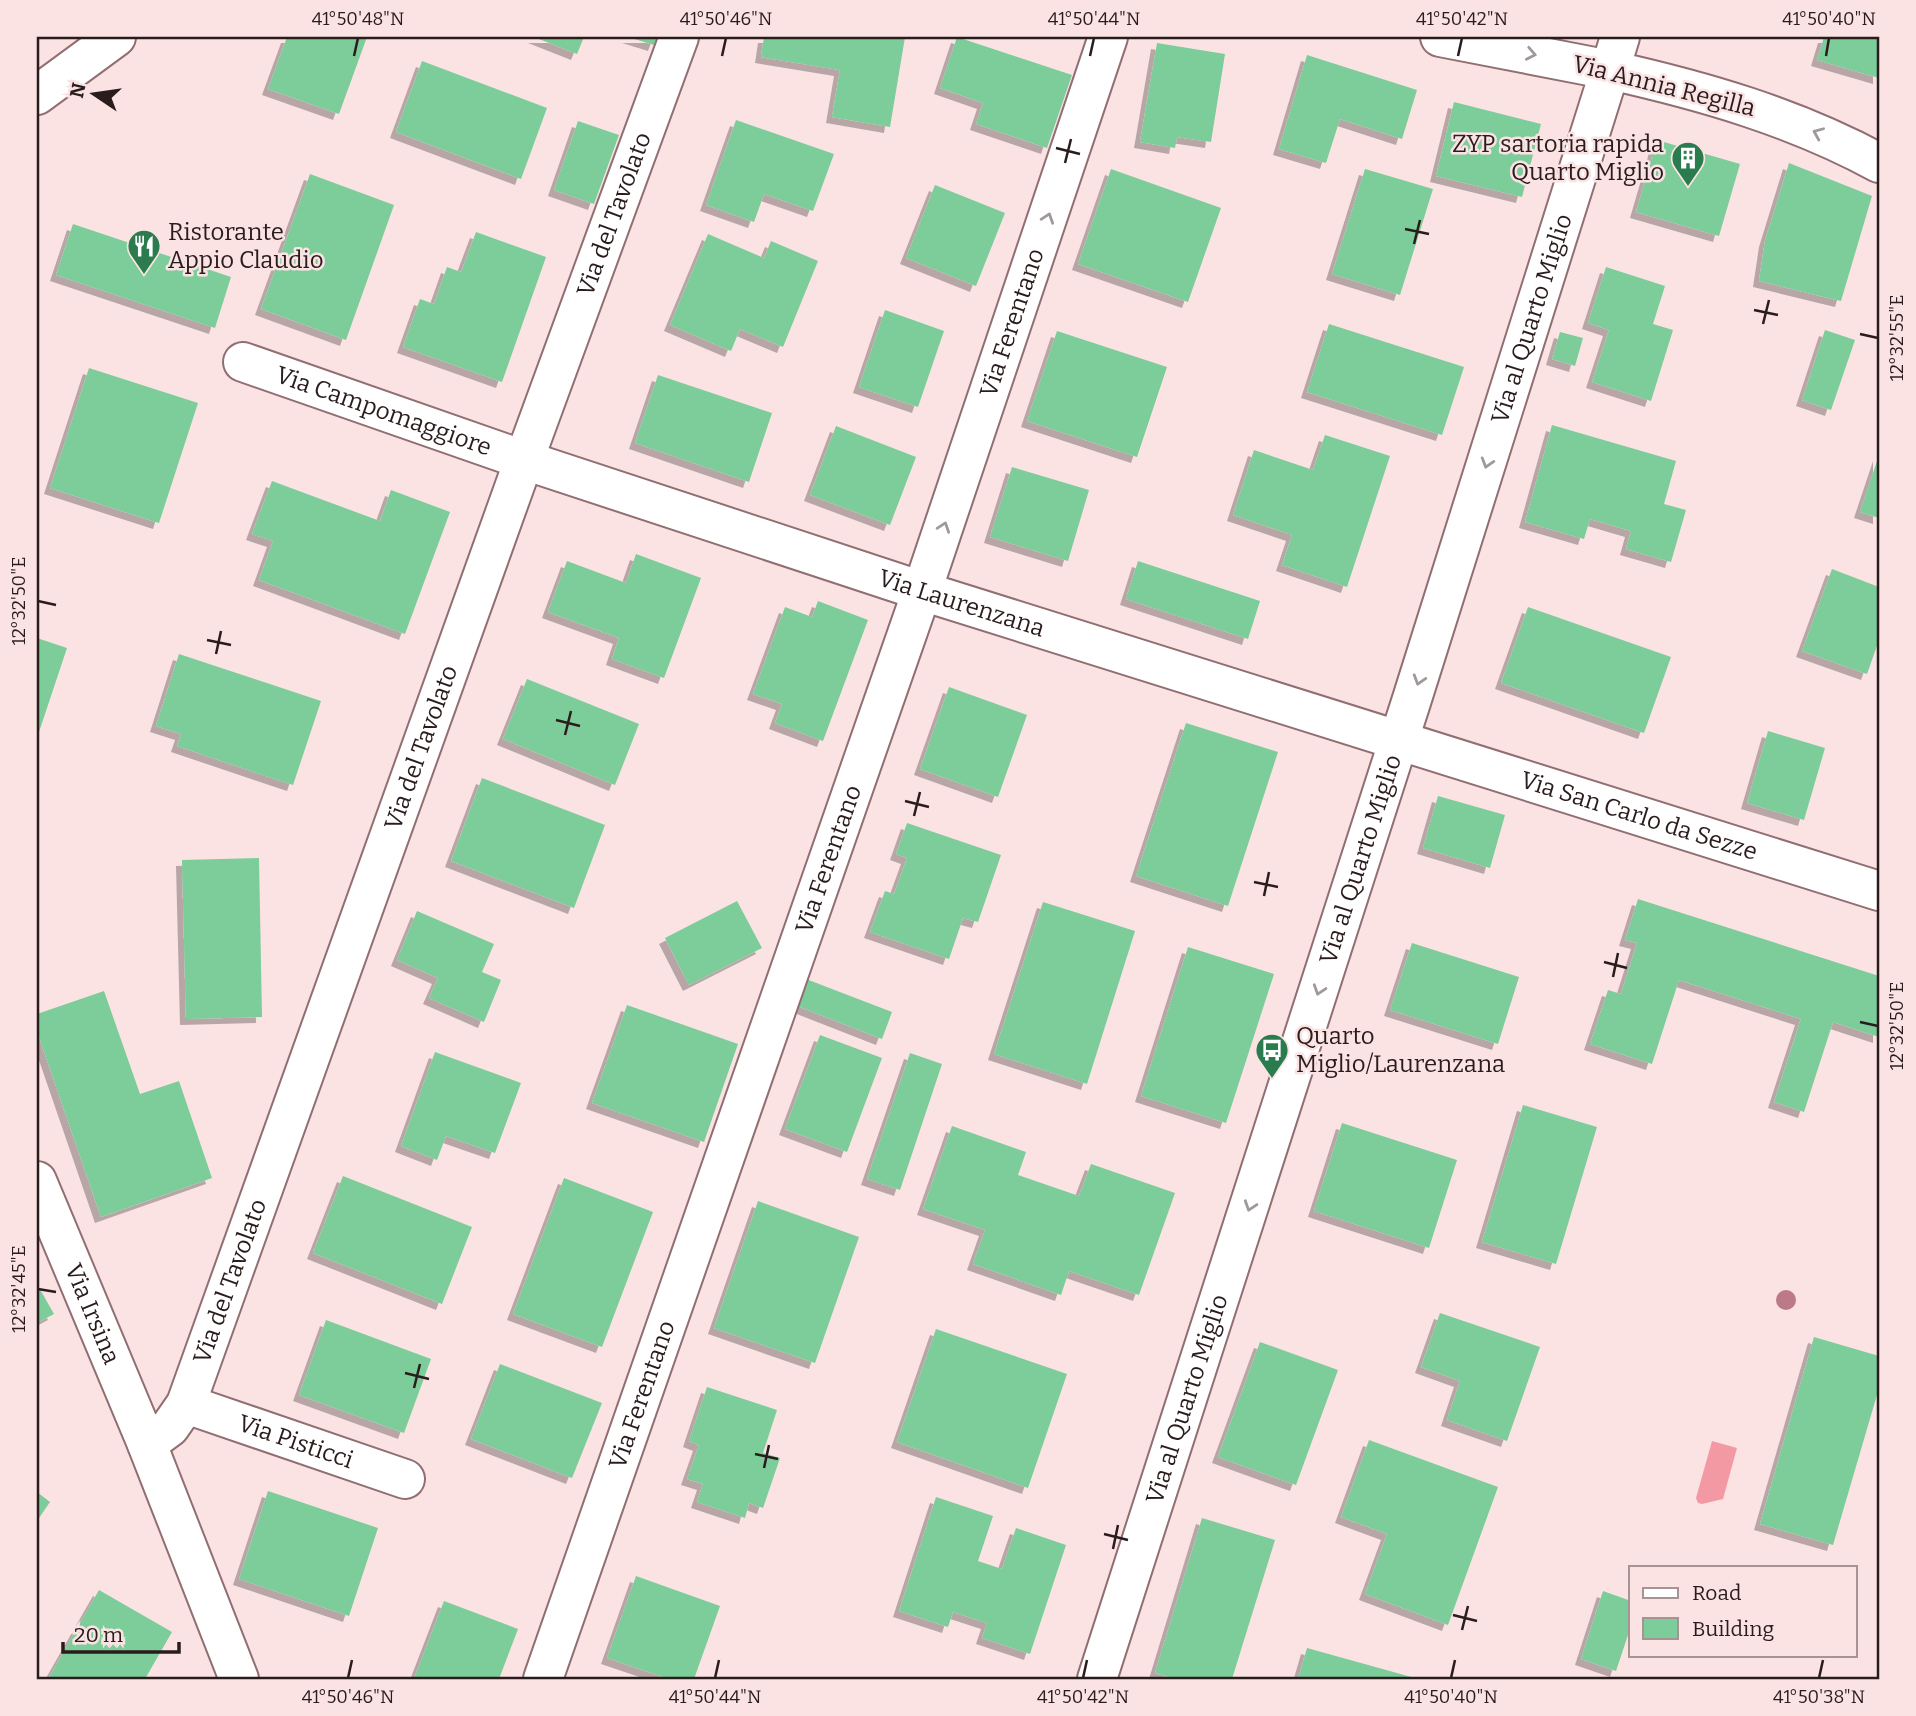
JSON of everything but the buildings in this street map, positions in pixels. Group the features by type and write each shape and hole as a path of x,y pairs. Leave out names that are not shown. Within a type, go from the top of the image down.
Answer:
{"street":[{"path":"37,95 117,37"},
{"name":"Via del Tavolato","path":"147,1444 170,1427 186,1404 524,460 679,37"},
{"name":"Via Ferentano","path":"543,1679 922,591 1108,37"},
{"name":"Via Annia Regilla","path":"1440,37 1615,54 1707,93 1756,109 1833,140 1879,163"},
{"name":"Via al Quarto Miglio","path":"1097,1679 1399,740 1615,54"},
{"name":"Via Campomaggiore","path":"243,362 524,460"},
{"name":"Via Laurenzana","path":"524,460 922,591 1399,740"},
{"name":"Via San Carlo da Sezze","path":"1399,740 1879,891"},
{"name":"Via Irsina","path":"37,1181 147,1444 239,1679"},
{"name":"Via Pisticci","path":"186,1404 405,1479"}],"shaded area":[{"path":"1712,1441 1737,1448 1723,1499 1702,1504 1698,1503 1696,1498"}],"place":[{"name":"ZYP sartoria rapida Quarto Miglio","path":"1688,188"},
{"name":"Ristorante Appio Claudio","path":"144,276"},
{"name":"Quarto Miglio/Laurenzana","path":"1272,1080"}]}
